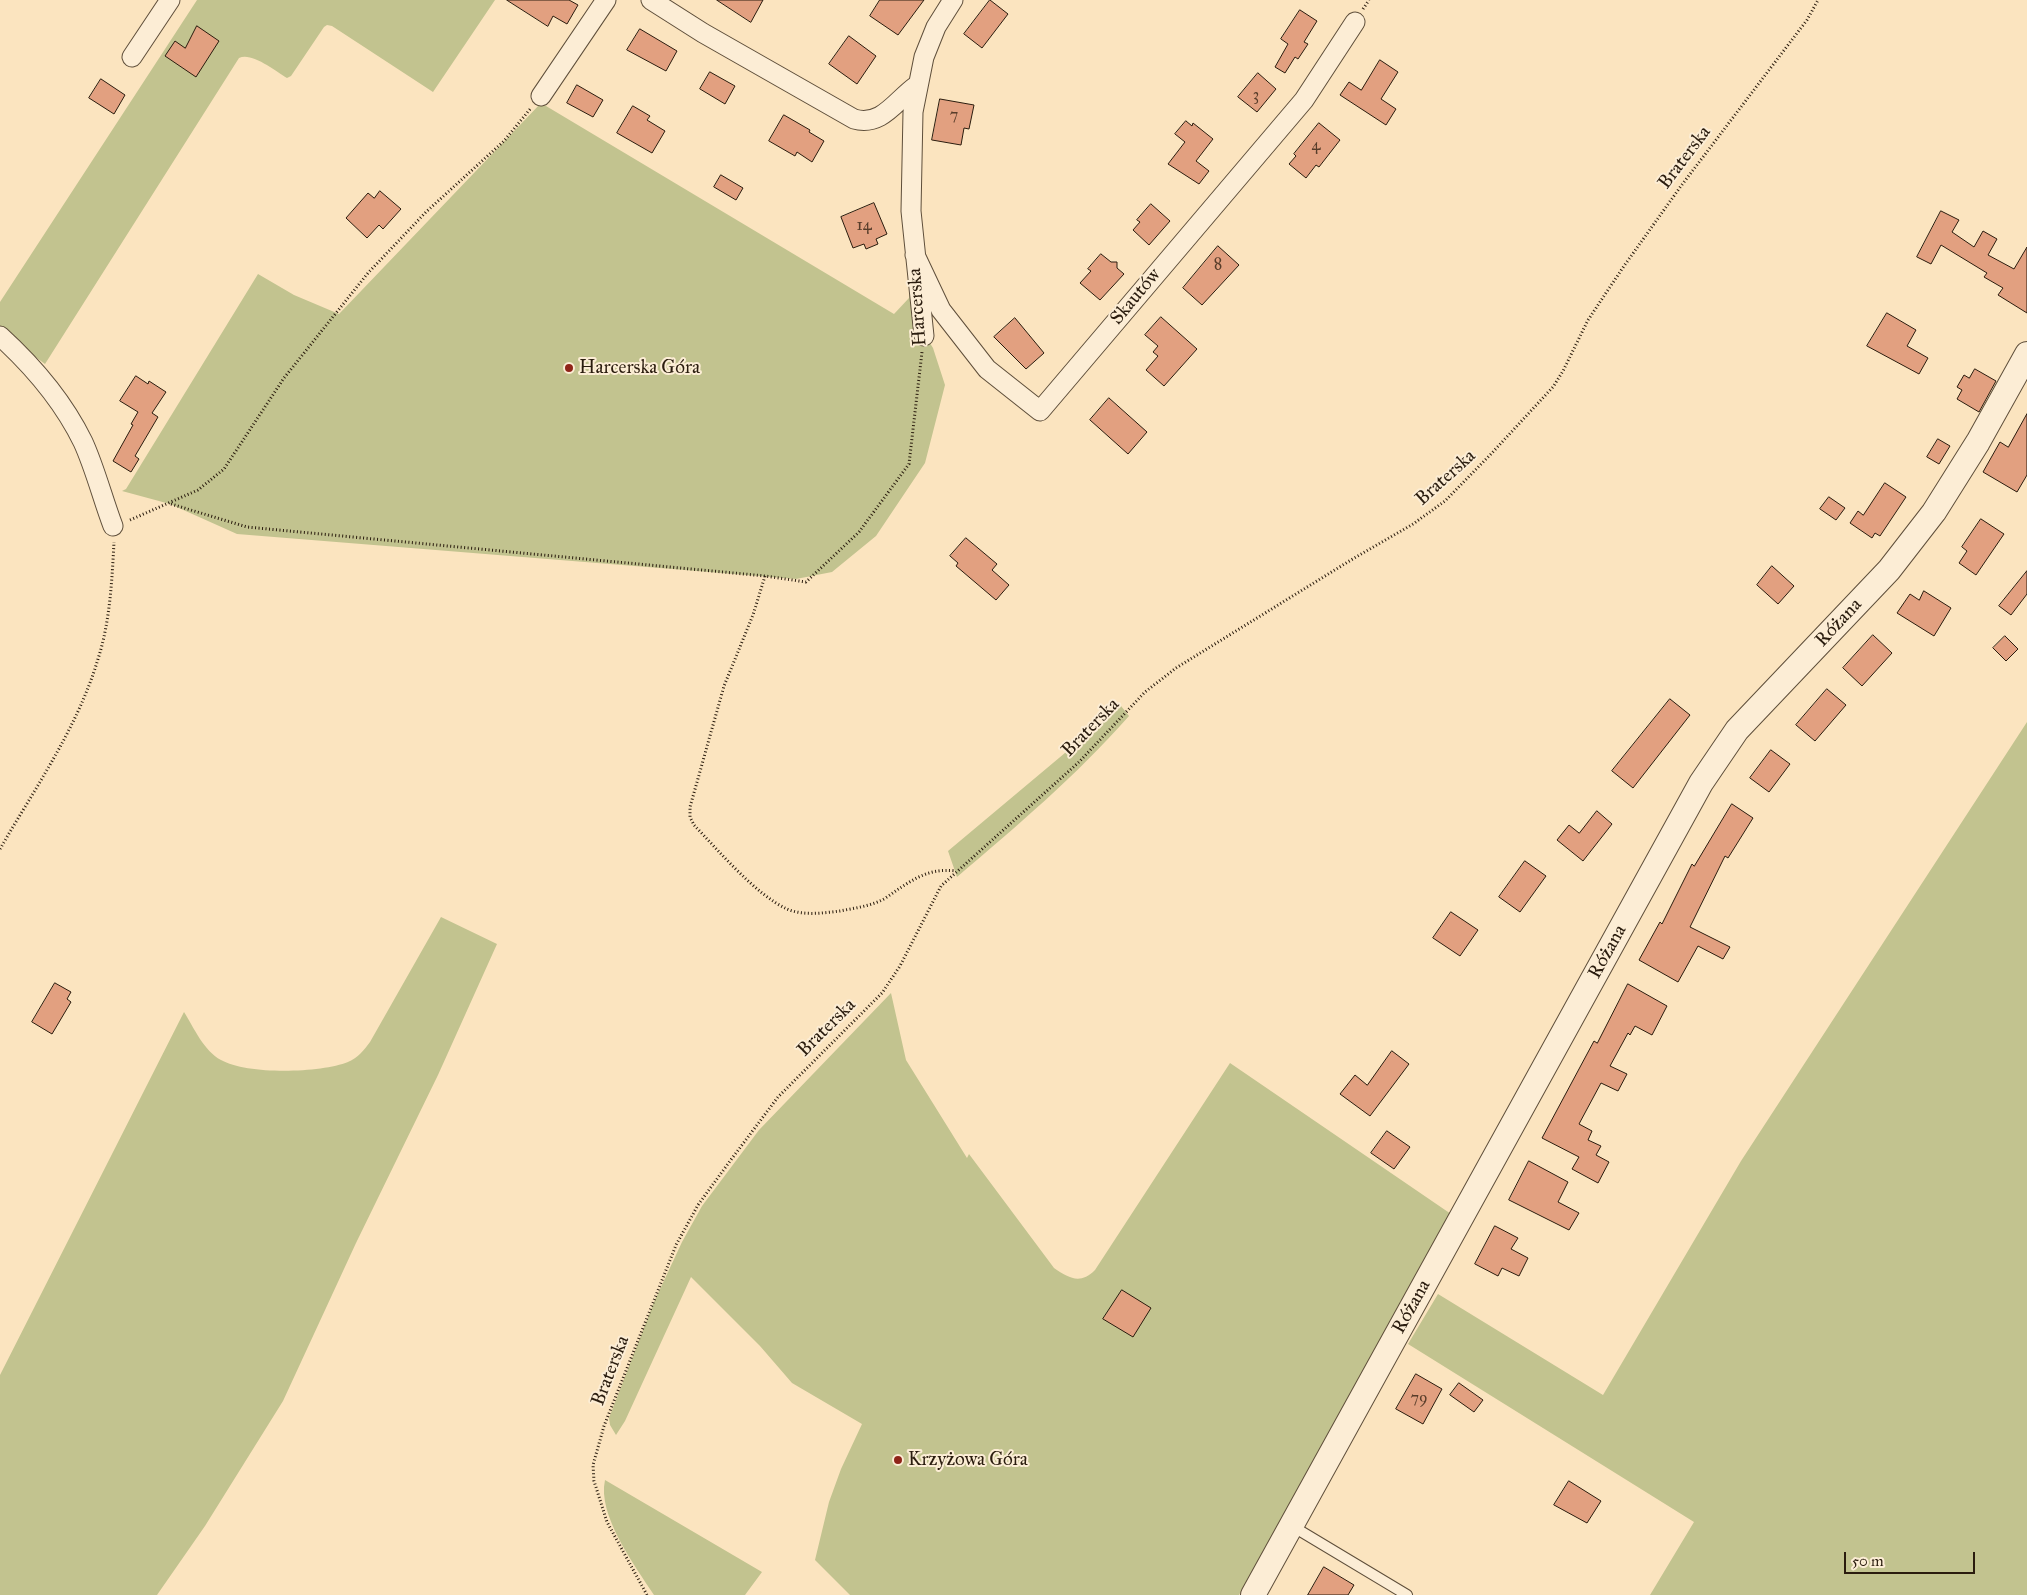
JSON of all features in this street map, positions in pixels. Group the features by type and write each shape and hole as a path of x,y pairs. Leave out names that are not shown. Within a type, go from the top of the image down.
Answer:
{"street":[{"path":"132,57 170,0"},
{"path":"541,96 606,0"},
{"path":"651,0 703,33 854,119 862,121 878,118 916,86"},
{"name":"Harcerska","path":"924,336 910,212 913,112 916,86 924,57 936,27 953,0"},
{"name":"Skautów","path":"915,255 941,310 987,369 1040,410 1304,100 1354,22"},
{"path":"0,336 31,365 64,408 84,444 113,526"},
{"name":"Różana","path":"1253,1595 1701,783 1737,730 1889,570 1934,512 1978,442 2027,354"}],"lane":[{"path":"1292,1526 1407,1595"}],"path":[{"name":"Braterska","path":"647,1595 606,1522 594,1481 594,1465 604,1426 676,1245 698,1205 778,1097 882,993 900,966 941,886 1079,762 1144,692 1176,668 1351,560 1414,524 1446,501 1553,387 1588,320 1624,266 1681,186 1807,20 1818,0"},
{"path":"0,848 78,712 99,658 108,613 114,543 113,526 170,504 198,490 224,469 284,378 368,273 426,212 504,141 541,96"},
{"name":"Harcerska","path":"764,576 806,582 859,532 909,464 924,336"},
{"path":"170,504 247,527 764,576 753,615 724,686 690,807 690,817 694,825 771,900 788,910 800,913 826,913 877,903 926,873 943,870 957,872"}],"green space":[{"path":"197,0 495,0 433,92 332,26 327,25 291,76 287,78 257,60 244,57 239,58 45,364 0,331 0,302"},
{"path":"541,103 894,314 909,298 910,288 911,312 933,348 945,385 925,463 876,536 832,572 796,579 237,534 170,504 122,491 126,489 258,274 294,295 339,314"},
{"path":"1121,706 1129,716 1088,760 1046,800 957,877 948,851"},
{"path":"2027,722 2027,1595 1650,1595 1694,1522 1408,1344 1438,1294 1603,1395 1741,1161"},
{"path":"441,917 497,944 438,1075 356,1243 283,1401 205,1526 157,1595 0,1595 0,1375 184,1012 209,1051 221,1060 233,1065 284,1071 336,1066 348,1062 358,1056 370,1042"},
{"path":"891,993 906,1060 967,1158 969,1154 1054,1268 1070,1277 1079,1279 1090,1275 1095,1270 1230,1063 1451,1214 1239,1595 850,1595 815,1560 829,1502 841,1469 862,1424 792,1383 760,1346 691,1277 625,1421 616,1435 610,1425 609,1418 654,1302 682,1242 702,1206 759,1130"},
{"path":"605,1480 762,1572 745,1595 654,1595 619,1540 612,1524 604,1494"}],"building":[{"path":"507,0 569,0 578,5 567,24 553,16 548,26"},
{"path":"717,0 763,0 751,22"},
{"path":"880,0 924,0 898,35 870,16"},
{"path":"990,0 1008,14 982,48 964,34"},
{"path":"1300,10 1317,21 1304,42 1308,44 1298,59 1295,57 1285,73 1275,67 1288,44 1281,39"},
{"path":"197,26 219,41 196,77 165,56 175,41 185,48"},
{"path":"640,29 677,51 666,71 627,50"},
{"path":"849,36 876,56 857,84 829,64"},
{"path":"1380,60 1398,72 1381,99 1396,109 1386,125 1340,95 1349,82 1361,90"},
{"path":"710,72 735,86 725,104 700,89"},
{"path":"1258,73 1276,89 1257,112 1238,97"},
{"path":"101,79 125,95 114,114 89,98"},
{"path":"577,85 603,100 593,117 567,103"},
{"path":"940,99 974,105 969,129 964,128 961,145 932,140"},
{"path":"633,106 650,116 647,120 665,131 652,153 617,133"},
{"path":"784,115 810,130 809,132 824,141 812,162 797,152 795,156 769,141"},
{"path":"1186,121 1192,126 1193,123 1213,139 1196,161 1209,171 1199,184 1168,164 1185,142 1175,134"},
{"path":"1319,123 1340,140 1319,167 1316,165 1306,178 1289,164 1296,156 1294,154"},
{"path":"721,175 743,188 736,200 714,187"},
{"path":"380,191 401,209 383,229 379,225 367,238 346,218 368,193 374,198"},
{"path":"874,203 887,234 876,239 878,244 866,249 864,244 853,248 841,217"},
{"path":"1151,204 1170,221 1149,245 1133,230 1140,222 1137,220"},
{"path":"1941,211 1959,220 1952,232 1974,247 1983,231 1997,239 1988,255 2014,269 2027,247 2027,313 1998,295 2003,288 1984,277 1987,273 1941,245 1931,264 1917,257"},
{"path":"1218,246 1239,265 1202,305 1183,288"},
{"path":"1101,254 1111,262 1117,262 1117,268 1124,274 1100,300 1080,283 1091,271 1088,269"},
{"path":"1887,313 1916,330 1907,346 1928,358 1919,374 1867,346"},
{"path":"1161,317 1197,349 1164,386 1146,370 1158,356 1153,352 1158,346 1145,335"},
{"path":"1015,318 1044,353 1026,369 994,337"},
{"path":"1975,369 1996,381 1979,412 1957,399 1962,390 1957,387 1964,375 1969,378"},
{"path":"136,376 148,384 149,381 166,392 152,413 158,417 135,456 139,459 131,472 113,461 138,412 120,401"},
{"path":"1109,398 1147,432 1128,454 1090,420"},
{"path":"2027,414 2027,475 2017,492 1983,472 2000,442 2008,447"},
{"path":"1938,439 1950,446 1939,464 1927,457"},
{"path":"1885,483 1906,497 1880,536 1875,533 1872,538 1850,523 1858,511 1863,515"},
{"path":"1829,497 1845,508 1836,520 1820,509"},
{"path":"1981,519 2004,534 1976,575 1959,563 1967,551 1962,547"},
{"path":"966,538 997,564 992,570 1009,585 996,600 956,566 958,563 950,556"},
{"path":"1772,566 1794,586 1778,604 1757,585"},
{"path":"2027,571 2027,594 2011,615 1999,606"},
{"path":"1924,591 1951,608 1934,636 1897,613 1910,594 1919,600"},
{"path":"1873,635 1892,653 1862,686 1843,668"},
{"path":"2005,636 2018,649 2006,661 1993,648"},
{"path":"1827,689 1846,705 1815,741 1796,725"},
{"path":"1670,699 1690,715 1633,788 1612,771"},
{"path":"1771,750 1790,764 1769,792 1750,778"},
{"path":"1732,804 1753,818 1728,858 1725,856 1690,927 1730,947 1723,959 1698,946 1678,982 1639,960 1660,922 1662,924 1692,864 1694,866"},
{"path":"1597,811 1612,824 1583,861 1557,840 1569,825 1579,833"},
{"path":"1525,861 1546,876 1520,912 1499,897"},
{"path":"1451,912 1478,930 1460,956 1433,938"},
{"path":"55,983 71,992 67,999 71,1002 52,1034 32,1022"},
{"path":"1628,984 1667,1006 1652,1035 1635,1026 1630,1035 1628,1033 1610,1066 1627,1074 1618,1091 1601,1083 1579,1124 1592,1131 1588,1140 1601,1146 1596,1155 1609,1162 1598,1183 1572,1169 1579,1157 1542,1138 1594,1041 1597,1043"},
{"path":"1392,1051 1409,1064 1370,1116 1340,1094 1355,1075 1367,1085"},
{"path":"1387,1131 1410,1147 1394,1169 1371,1153"},
{"path":"1529,1161 1568,1182 1558,1202 1579,1213 1569,1230 1509,1200"},
{"path":"1495,1226 1518,1238 1511,1249 1528,1258 1519,1276 1502,1268 1498,1276 1475,1264"},
{"path":"1122,1290 1151,1308 1133,1337 1103,1319"},
{"path":"1416,1374 1442,1389 1423,1424 1396,1409"},
{"path":"1459,1383 1483,1400 1474,1412 1450,1395"},
{"path":"1569,1481 1601,1501 1587,1523 1554,1505"},
{"path":"1324,1567 1354,1585 1348,1595 1308,1595"}],"place":[{"name":"Harcerska Góra","path":"569,368"},
{"name":"Krzyżowa Góra","path":"898,1460"}]}
